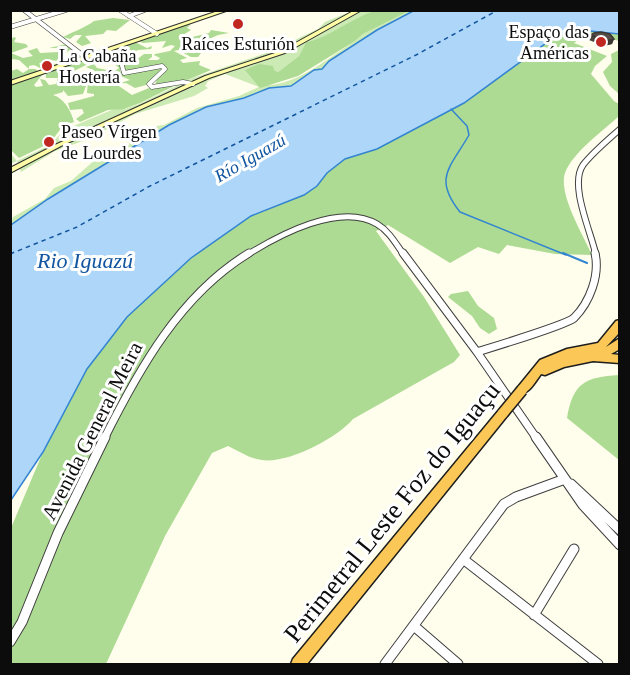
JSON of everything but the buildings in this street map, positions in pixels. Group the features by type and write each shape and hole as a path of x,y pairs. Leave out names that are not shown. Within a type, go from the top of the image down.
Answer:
{"highway":[{"name":"Perimetral Leste Foz do Iguaçu","path":"298,664 544,363 555,357 601,346 620,324"},
{"path":"533,376 554,365 610,351 620,342"},
{"path":"588,357 620,359"}],"main road":[{"path":"10,83 226,10"},
{"path":"10,171 51,149 207,77 275,56 360,10"}],"street":[{"path":"24,10 85,57"},
{"path":"10,27 66,10"},
{"path":"120,10 129,13 157,34"},
{"path":"129,13 137,10"},
{"path":"129,13 145,10"},
{"path":"108,50 122,62 124,73 162,66 165,69 149,84 152,87 183,82 193,84"},
{"path":"593,216 582,195 579,174 582,166 620,129"},
{"name":"Avenida General Meira","path":"10,642 22,622 52,549 90,467 138,373 165,331 193,299 239,257 264,243 316,222 341,216 369,219 386,230 477,352 594,519 620,545"},
{"path":"477,352 573,319 596,300"},
{"path":"385,664 504,504 516,497 565,479"},
{"name":"Avenida General Meira","path":"565,479 620,530"},
{"path":"534,615 574,549"},
{"path":"463,559 598,664"},
{"path":"414,626 458,664"}],"green space":[{"path":"378,10 409,11 363,34 298,76 260,88 245,70 259,64 273,66 278,72 299,56 306,42 322,37"},
{"path":"352,11 377,11 358,18 323,37 306,42 299,56 278,72 274,70 265,85 289,81 301,76 363,34 409,11 415,11 377,30 329,61 322,69 314,70 291,86 269,88 244,98 200,109 169,125 48,199 11,225 13,217 45,199 54,188 71,181 97,158 121,151 129,145 131,137 142,130 154,130 157,126 164,125 197,108 239,96 259,87 225,74 208,81 205,86 208,88 194,96 135,114 91,138 55,151 21,172 17,161 50,145 64,130 114,109 125,109 139,104 193,78 272,51 318,29 325,22"},
{"path":"113,18 130,20 116,31 107,30 103,34 85,36 91,43 82,46 76,42 82,35 75,35 70,39 63,37 94,21"},
{"path":"191,24 187,28 191,30 183,35 184,39 209,33 211,30 229,33 207,40 209,43 198,57 191,57 178,50 174,51 187,58 180,60 183,63 200,61 199,65 211,70 185,81 155,86 157,78 166,71 166,67 156,65 123,71 124,63 114,57 119,48 135,42 147,48 152,46 151,49 138,50 126,57 135,61 144,54 152,54 148,60 158,60 160,58 155,54 170,51 175,46 162,48 166,41 143,43 138,41"},
{"path":"571,29 619,34 619,41 602,36 591,36 574,43 607,56 595,66 591,74 619,104 619,116 581,150 565,173 565,192 568,203 592,255 555,254 507,245 499,254 478,247 450,263 388,225 376,231 424,297 460,355 454,362 353,419 336,434 298,454 273,460 262,460 228,446 212,453 165,536 106,664 11,664 11,528 43,452 87,369 127,317 191,258 251,216 317,186 326,173 345,159 377,149 464,103 551,39"},
{"path":"14,37 16,38 14,42 26,44 28,47 11,53 11,39"},
{"path":"67,44 72,49 63,54 65,58 61,61 47,59 42,61 39,64 46,68 44,70 34,65 29,66 29,69 19,60 11,59 11,53 23,58 33,56 28,51 37,48 40,53 59,52 58,48 49,48"},
{"path":"619,50 619,94 610,86 603,72 612,62 611,54"},
{"path":"80,53 88,57 110,53 74,71 57,73 61,73 59,78 76,76 77,79 88,78 87,75 95,71 86,67 94,64 97,68 107,70 110,76 115,78 113,82 132,95 149,88 178,84 140,103 124,109 108,110 80,122 76,119 84,113 82,109 70,110 68,103 94,96 94,94 87,93 88,81 82,80 80,83 86,86 83,94 68,96 63,90 53,95 66,106 74,122 62,127 50,143 19,158 11,150 10,83 13,82 11,71 17,69 23,73 29,69 35,69 43,74 34,85 36,87 43,86 40,79 45,80 49,85 56,84 58,78 46,78 48,70 53,65 62,62 64,65 68,63 67,60"},
{"path":"110,54 120,64 120,71 123,73 135,73 158,66 163,69 146,85 135,88 126,83 117,84 130,80 116,74 115,71 119,68 110,60"},
{"path":"11,154 17,161 11,164"},
{"path":"468,291 478,306 494,318 497,329 489,334 480,328 472,316 448,297 451,294"},
{"path":"620,375 619,460 567,418 573,397 582,384 597,378"}],"water":[{"name":"Rio Iguazú","path":"415,10 619,11 619,34 571,29 556,36 464,103 377,149 345,159 327,173 317,186 304,195 251,216 191,258 127,317 87,369 43,452 11,500 11,225 48,199 169,125 206,107 244,98 269,88 291,86 314,70 322,69 329,61 377,30"}],"waterway":[{"path":"451,109 467,126 469,135 451,165 446,181 447,190 460,212 566,255"},
{"path":"563,253 587,263"}],"ferry route":[{"path":"10,254 77,227 150,186 416,55 498,10"}],"place":[{"name":"Raíces Esturión","path":"238,24"},
{"name":"Espaço das Américas","path":"601,42"},
{"name":"La Cabaña Hostería","path":"47,66"},
{"name":"Paseo Vírgen de Lourdes","path":"49,142"}],"water label":[{"name":"Río Iguazú","path":"250,158"}]}
